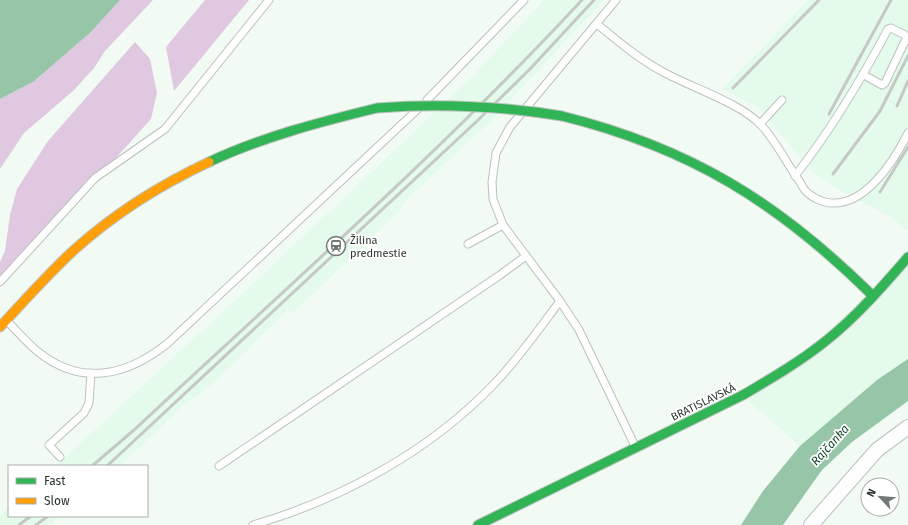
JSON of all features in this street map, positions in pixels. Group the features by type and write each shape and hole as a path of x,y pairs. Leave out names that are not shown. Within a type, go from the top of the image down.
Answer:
{"street":[{"path":"3,324 55,270 85,242 144,196 177,177 214,158 251,143 321,121 377,108 412,104 452,103 517,109 562,116 628,134 648,142 693,161 721,176 773,209 808,235 873,296"},
{"name":"BRATISLAVSKÁ","path":"478,525 769,381 838,331 873,296 908,257"},
{"path":"811,525 877,450 908,427"}],"lane":[{"path":"0,282 95,178 164,129 269,0"},
{"path":"3,324 53,362 73,370 91,373 111,372 130,368 155,353 168,343 428,100 524,0"},
{"path":"616,0 510,126 501,143 494,163 492,182 493,199 503,225 560,300 579,330 636,448"},
{"path":"597,24 637,57 665,73 730,104 760,124 776,144 795,176 808,194 826,202 840,202 861,195 879,178 898,154 908,134"},
{"path":"795,176 811,155 864,75 888,29 891,28 905,35 906,39 885,83 882,85 864,75"},
{"path":"760,124 782,100"},
{"path":"468,244 503,225"},
{"path":"219,466 526,256"},
{"path":"253,525 286,515 358,484 412,452 460,416 494,384 522,353 560,300"},
{"path":"60,457 49,445 84,412 89,403 91,373"}],"shaded area":[{"path":"120,0 153,0 105,51 94,68 73,91 24,133 0,169 0,99 33,82 91,32"},
{"path":"205,0 249,0 174,91 166,47"},
{"path":"544,0 604,0 492,120 401,205 403,208 293,313 289,309 210,386 183,406 121,465 57,465 259,278 472,77"},
{"path":"808,0 908,0 908,230 889,216 842,192 812,172 758,107 722,89"},
{"path":"135,42 150,59 157,93 151,119 0,287 0,262 5,251 10,215 17,189 48,141"},
{"path":"908,264 908,359 877,380 800,446 747,400"},
{"path":"8,509 8,517 60,517 49,525 0,525 0,515"}],"water":[{"path":"0,0 120,0 91,32 33,82 0,99"},
{"name":"Rajčanka","path":"908,359 908,401 852,442 822,470 783,525 741,525 763,491 800,446 877,380"}],"railway":[{"path":"93,465 134,430 419,165 529,56 582,0"},
{"path":"108,465 476,122 530,69 594,0"},
{"path":"733,88 819,0"},
{"path":"829,114 891,0"},
{"path":"833,174 880,111 908,56"},
{"path":"897,106 908,81"},
{"path":"880,192 908,147"},
{"path":"19,525 30,517"},
{"path":"36,525 47,517"}],"traffic: fast":[{"path":"377,108 400,106 470,106 562,116"},
{"path":"209,162 270,138 377,108"},
{"path":"562,116 609,129 652,145 692,162 731,183 803,233 873,296"},
{"path":"478,525 743,395 775,376 807,355 838,331 889,279 908,257"}],"traffic: slow":[{"path":"0,327 64,259 105,224 155,190 209,162"}],"place":[{"name":"Žilina predmestie","path":"336,246"}]}
